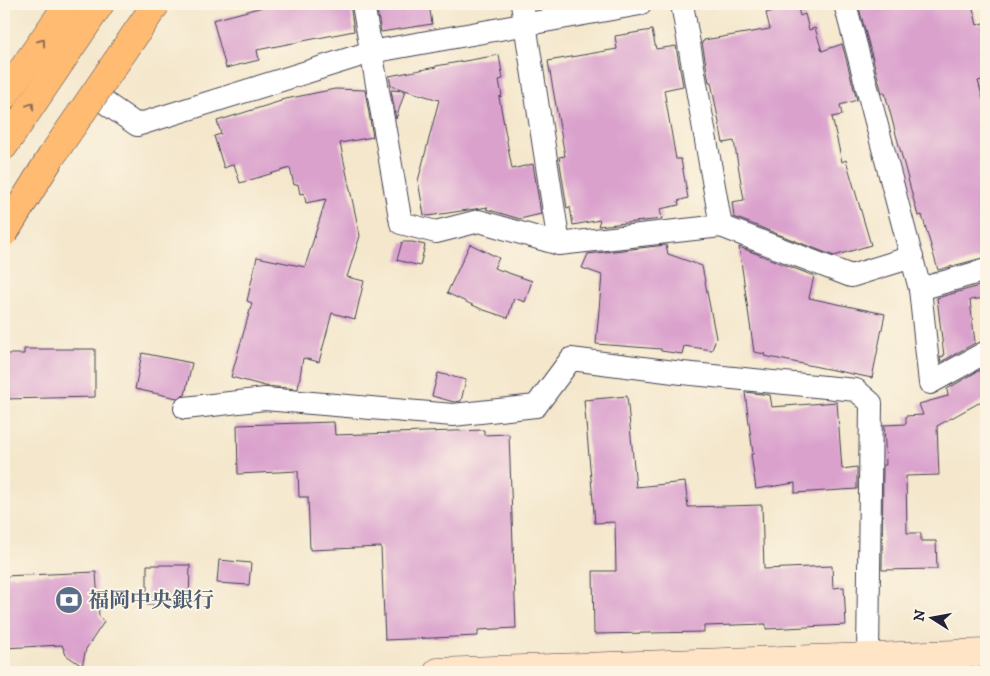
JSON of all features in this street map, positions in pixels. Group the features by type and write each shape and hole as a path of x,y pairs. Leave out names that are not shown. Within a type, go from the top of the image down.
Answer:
{"highway":[{"path":"4,96 68,4"},
{"path":"4,146 100,4"},
{"path":"4,239 9,216 157,4"},
{"path":"9,216 52,158 157,4"}],"main road":[{"path":"438,672 868,664 986,653"}],"street":[{"path":"363,4 401,223 436,232 479,221 559,244 721,226 852,276 912,257"},
{"path":"94,95 137,126 371,52 524,14 640,4"},
{"path":"682,4 721,226"},
{"path":"845,4 920,288 930,383 986,352"},
{"path":"524,14 559,244"},
{"path":"920,288 986,270"},
{"path":"185,408 265,399 453,415 536,406 571,360 856,390 871,403 868,664"}],"building":[{"path":"274,4 350,4 354,31 257,50 259,60 226,68 213,20"},
{"path":"376,4 429,4 432,24 381,32"},
{"path":"797,4 800,16 805,14 809,30 815,28 822,51 842,44 857,100 840,105 842,115 832,117 842,162 846,160 871,245 834,256 734,217 732,202 744,200 734,141 723,143 702,42 704,40 770,29 766,13"},
{"path":"858,4 972,4 977,25 986,22 986,79 978,81 986,110 986,257 938,270 922,215 918,216 885,93 882,93"},
{"path":"652,30 656,49 676,46 683,86 664,90 676,159 681,159 688,198 678,201 679,205 660,209 662,219 598,226 600,220 573,225 570,207 567,208 559,157 565,156 548,61 617,49 615,36"},
{"path":"499,55 503,79 499,80 502,96 499,97 512,169 533,164 541,214 520,219 486,209 488,207 424,215 418,181 439,100 391,86 389,76"},
{"path":"335,89 365,90 373,137 340,143 360,236 347,277 364,281 355,319 332,313 319,362 303,358 298,389 265,386 231,377 252,303 247,301 257,257 305,267 326,199 306,203 304,193 300,194 298,184 294,185 290,168 240,183 234,164 224,168 214,136 221,134 217,121 281,100"},
{"path":"391,90 405,91 396,119"},
{"path":"402,242 425,245 420,266 397,260"},
{"path":"470,244 499,258 494,268 532,281 525,302 514,298 508,318 481,309 447,293"},
{"path":"666,245 668,254 702,266 716,338 712,350 684,346 682,354 661,351 661,349 596,344 602,275 582,268 588,254"},
{"path":"739,247 814,276 809,298 885,314 872,378 764,356 765,354 754,352"},
{"path":"986,284 986,298 970,300 975,343 941,362 940,357 944,356 937,298"},
{"path":"24,349 95,349 95,397 4,399 4,354 24,354"},
{"path":"142,353 192,363 185,395 177,398 135,389"},
{"path":"978,371 986,371 986,399 937,426 939,475 906,476 907,533 921,533 921,541 936,541 937,569 882,570 883,465 886,465 884,425 906,424 906,416 923,415 919,404 948,396 947,389"},
{"path":"438,373 466,380 461,401 454,402 432,396"},
{"path":"745,392 770,395 772,407 837,402 842,469 857,467 857,489 795,493 795,483 756,489"},
{"path":"627,396 636,487 685,482 688,507 762,505 764,569 832,566 833,588 844,587 846,625 766,629 766,624 704,626 704,632 594,634 593,571 616,571 615,522 595,523 584,400"},
{"path":"334,422 335,435 484,430 484,435 509,434 516,628 478,630 478,636 385,640 381,547 310,550 308,497 299,497 298,471 238,474 237,425"},
{"path":"219,560 251,563 249,585 217,583"},
{"path":"147,565 190,565 189,605 147,605"},
{"path":"96,572 99,616 104,622 86,649 82,666 66,655 62,645 4,648 4,576"}],"place":[{"name":"福岡中央銀行","path":"69,600"}]}
